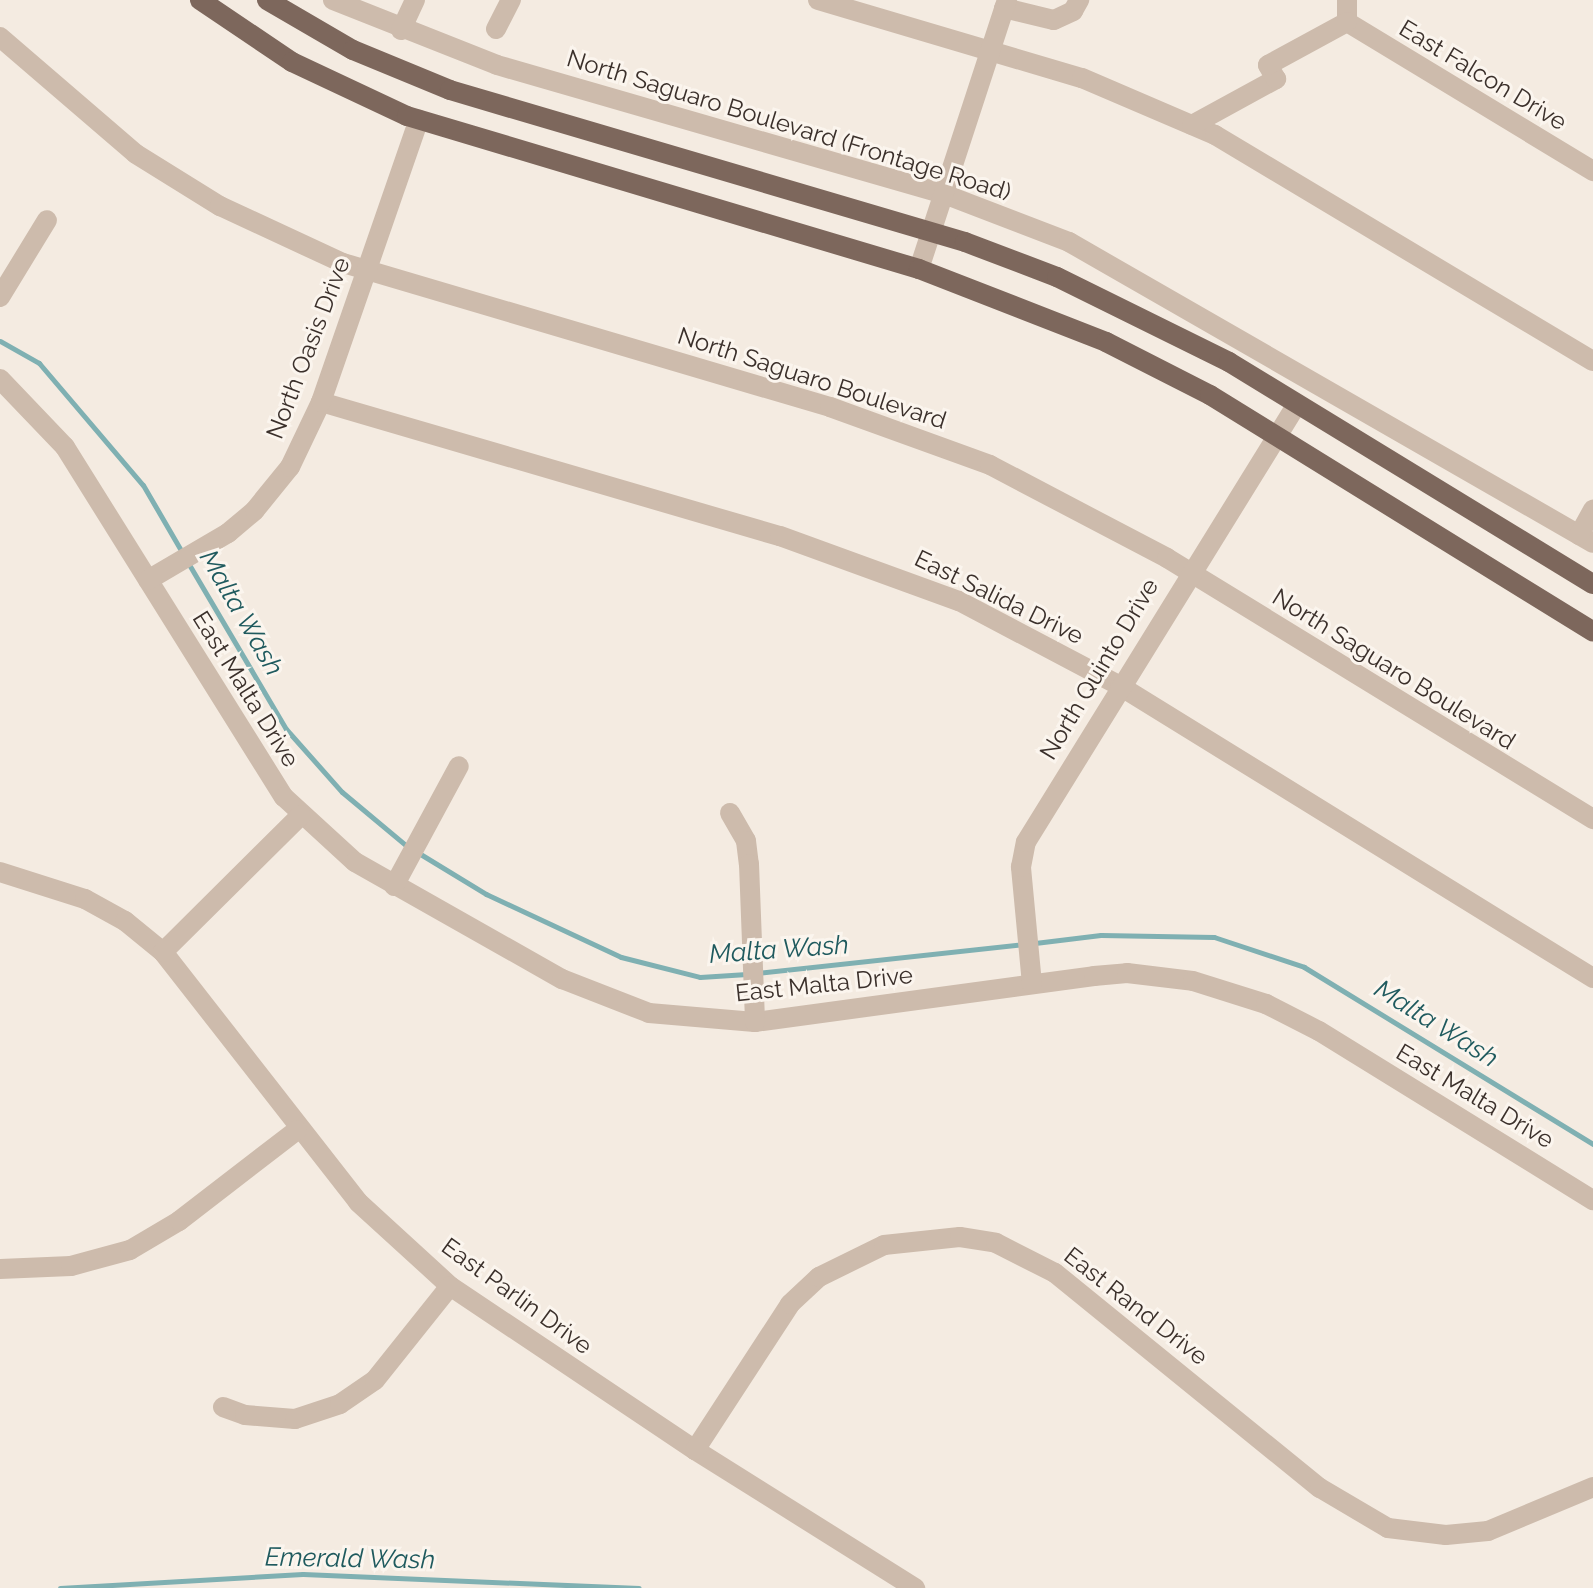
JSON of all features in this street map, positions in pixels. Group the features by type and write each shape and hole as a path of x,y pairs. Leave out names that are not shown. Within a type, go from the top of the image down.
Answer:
{"main road":[{"path":"200,0 292,62 419,119 919,269 1106,342 1210,395 1593,632"},
{"path":"267,0 353,50 450,90 931,232 1057,277 1146,317 1297,404 1593,584"}],"street":[{"name":"North Saguaro Boulevard (Frontage Road)","path":"333,0 401,30 497,65 944,194 1069,242 1586,539"},
{"path":"401,30 415,0 434,7"},
{"path":"496,29 511,0"},
{"path":"818,0 992,48 1082,78 1192,125 1593,361"},
{"path":"919,269 1006,4 1054,20 1073,11 1079,0"},
{"path":"1192,125 1276,79 1268,65 1347,22 1347,0"},
{"name":"East Falcon Drive","path":"1347,22 1593,171"},
{"name":"North Saguaro Boulevard","path":"0,37 136,154 220,206 366,270 904,431 1041,490 1189,572 1593,819"},
{"name":"North Oasis Drive","path":"148,580 228,533 255,510 290,467 321,402 419,119"},
{"path":"0,297 47,220"},
{"name":"East Malta Drive","path":"0,379 65,447 261,768 301,815 355,862 394,886 605,998 677,1017 755,1022 1127,973 1226,988 1319,1031 1593,1200"},
{"name":"East Salida Drive","path":"321,402 891,573 959,601 1120,686 1593,977"},
{"name":"North Quinto Drive","path":"1032,984 1021,867 1026,842 1189,572 1297,404"},
{"path":"1586,539 1593,510"},
{"path":"394,886 459,766"},
{"path":"730,813 746,841 749,864 755,1022"},
{"path":"163,952 301,815"},
{"name":"East Parlin Drive","path":"0,872 85,899 125,921 163,952 297,1130 358,1202 450,1286 695,1450 915,1588"},
{"path":"0,1269 71,1266 130,1250 179,1221 297,1130"},
{"name":"East Rand Drive","path":"695,1450 790,1304 819,1277 884,1245 960,1237 996,1243 1055,1273 1320,1488 1388,1528 1446,1535 1488,1531 1593,1487"},
{"path":"223,1407 245,1415 295,1419 340,1404 375,1380 450,1286"}],"waterway":[{"name":"Malta Wash","path":"0,341 39,363 143,485 182,552"},
{"name":"Malta Wash","path":"187,561 286,729 342,792 408,847"},
{"name":"Malta Wash","path":"417,852 486,894 621,957 700,977 747,974"},
{"name":"Malta Wash","path":"1035,943 1101,935 1214,937 1304,967 1593,1144"},
{"name":"Malta Wash","path":"757,973 1025,944"},
{"name":"Emerald Wash","path":"60,1588 303,1574 639,1588"}]}
